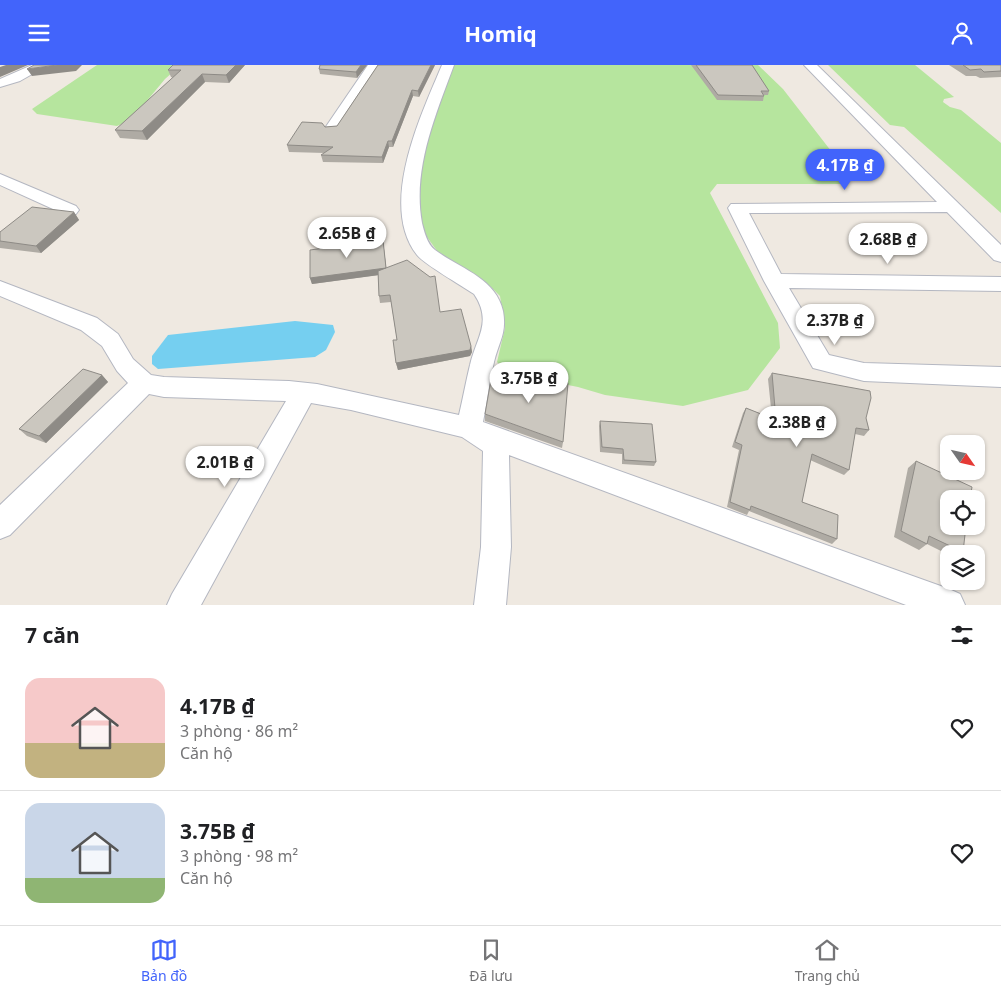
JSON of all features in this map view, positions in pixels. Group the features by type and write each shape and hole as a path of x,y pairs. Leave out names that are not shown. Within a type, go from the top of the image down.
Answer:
{"street":[{"path":"0,83 42,65"},
{"path":"332,128 374,65"},
{"path":"448,65 422,132 413,177 412,227 425,252 481,289 489,300 494,330 482,362 470,428"},
{"path":"810,65 1001,256"},
{"path":"0,179 70,210"},
{"path":"953,207 738,208 774,281 821,362 864,372 1001,377"},
{"path":"774,281 1001,284"},
{"path":"0,288 89,324 110,341 125,365 144,383 164,387 304,393 351,400 470,428 949,605"},
{"path":"0,525 144,383"},
{"path":"183,605 304,393"},
{"path":"470,428 496,445 496,547 490,605"}],"green space":[{"path":"97,65 181,65 165,79 131,120 117,126 37,114 32,109"},
{"path":"453,65 758,65 783,89 852,178 846,184 717,184 710,193 778,323 780,348 748,390 683,406 605,395 578,387 508,373 497,362 505,328 500,296 491,287 440,255 419,226 420,177 429,133"},
{"path":"828,65 915,65 954,97 944,99 943,102 950,107 961,110 1001,143 1001,213 904,127 890,125"}],"water":[{"path":"295,321 333,325 335,332 326,350 315,357 158,369 152,364 152,356 168,335"}],"building":[{"path":"34,65 57,65 27,69"},
{"path":"173,65 236,65 226,75 202,74 142,131 115,130 181,70 168,70"},
{"path":"320,65 361,65 356,72 319,69"},
{"path":"378,65 431,65 418,91 412,90 392,141 388,141 382,157 321,155 333,147 287,145 302,122 322,123 325,127 337,126"},
{"path":"696,65 752,65 769,91 761,91 764,96 718,95"},
{"path":"963,65 1001,65 1001,71 984,72 981,69 970,70"},
{"path":"32,207 74,212 36,246 0,241 0,232"},
{"path":"383,240 386,268 310,278 310,250"},
{"path":"407,260 430,277 435,276 440,312 461,309 471,346 470,350 396,363 393,340 397,340 390,295 379,296 378,271"},
{"path":"83,369 102,375 39,436 19,429"},
{"path":"772,373 870,391 871,398 866,418 869,430 856,428 849,470 812,454 802,502 838,515 837,539 751,506 750,510 730,502 742,445 735,442 746,408 776,420"},
{"path":"492,374 568,383 563,442 485,414"},
{"path":"600,421 652,424 656,462 624,460 623,449 602,447"},
{"path":"916,461 940,472 940,480 957,480 972,487 972,490 940,490 940,535 965,535 964,545 948,545 929,536 927,544 901,531"}]}
